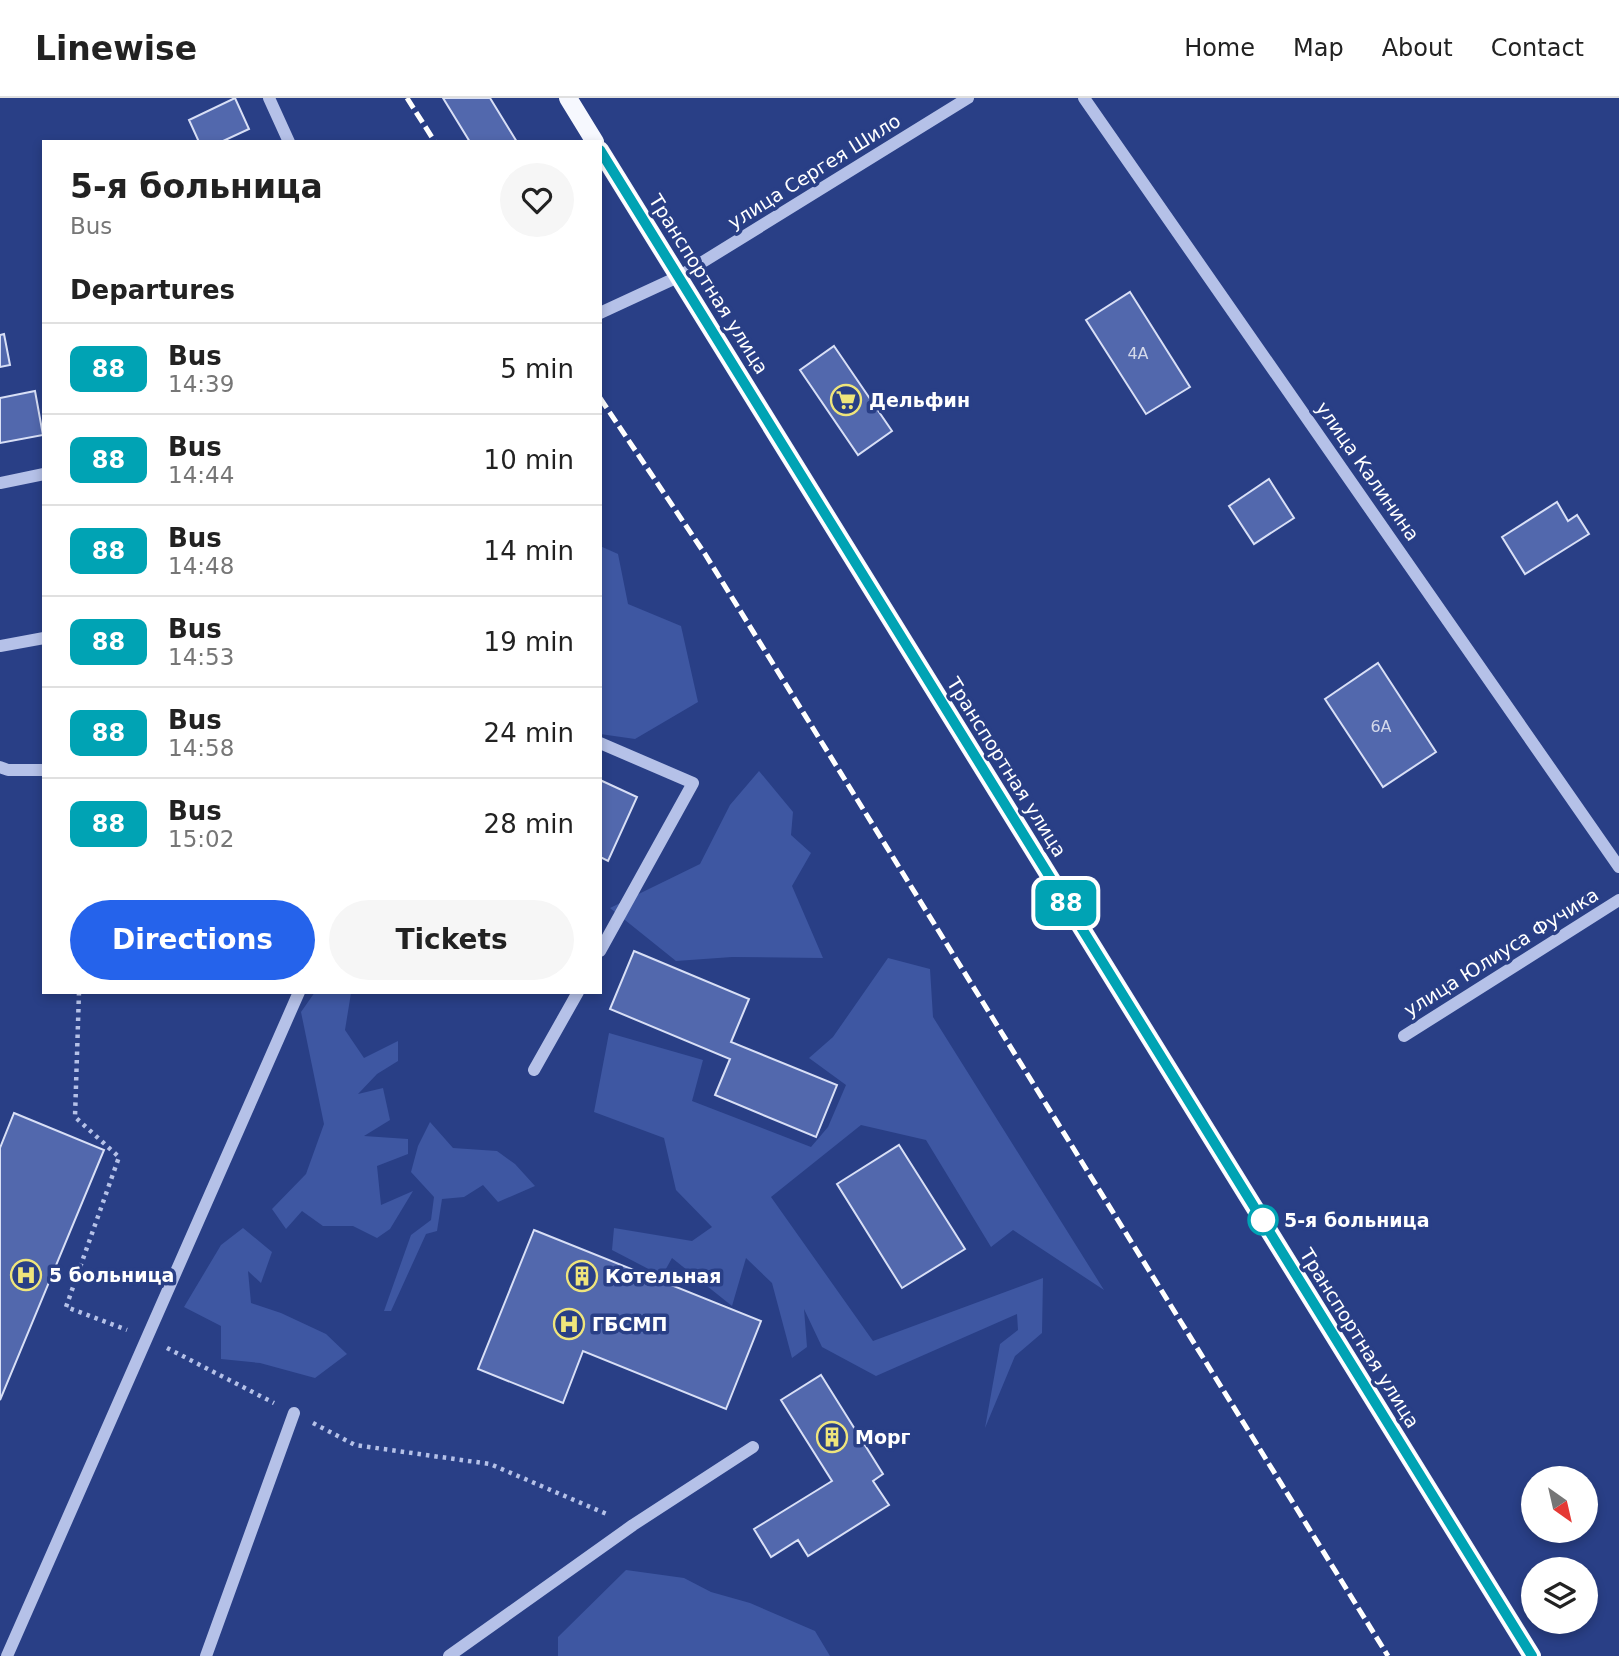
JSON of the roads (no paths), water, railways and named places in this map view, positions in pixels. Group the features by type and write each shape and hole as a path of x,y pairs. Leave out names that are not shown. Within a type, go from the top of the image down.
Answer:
{"main road":[{"path":"568,98 594,140"},
{"name":"Транспортная улица","path":"602,153 1532,1656"}],"street":[{"path":"269,98 288,140"},
{"name":"улица Сергея Шило","path":"602,312 680,276 968,98"},
{"name":"улица Калинина","path":"1084,98 1619,867"},
{"path":"0,483 42,474"},
{"path":"0,646 42,638"},
{"path":"602,744 693,783 602,947"},
{"path":"3,770 42,770"},
{"name":"улица Юлиуса Фучика","path":"1404,1037 1619,900"},
{"path":"7,1656 298,994"},
{"path":"534,1070 577,994"},
{"path":"206,1656 294,1413"},
{"path":"450,1656 633,1525 753,1447"}],"railway":[{"path":"407,98 434,140"},
{"path":"602,401 705,554 1388,1656"}],"place":[{"name":"Дельфин","path":"846,400"},
{"name":"5-я больница","path":"1263,1220"},
{"name":"5 больница","path":"26,1275"},
{"name":"Котельная","path":"582,1276"},
{"name":"ГБСМП","path":"569,1324"},
{"name":"Морг","path":"832,1437"}]}
